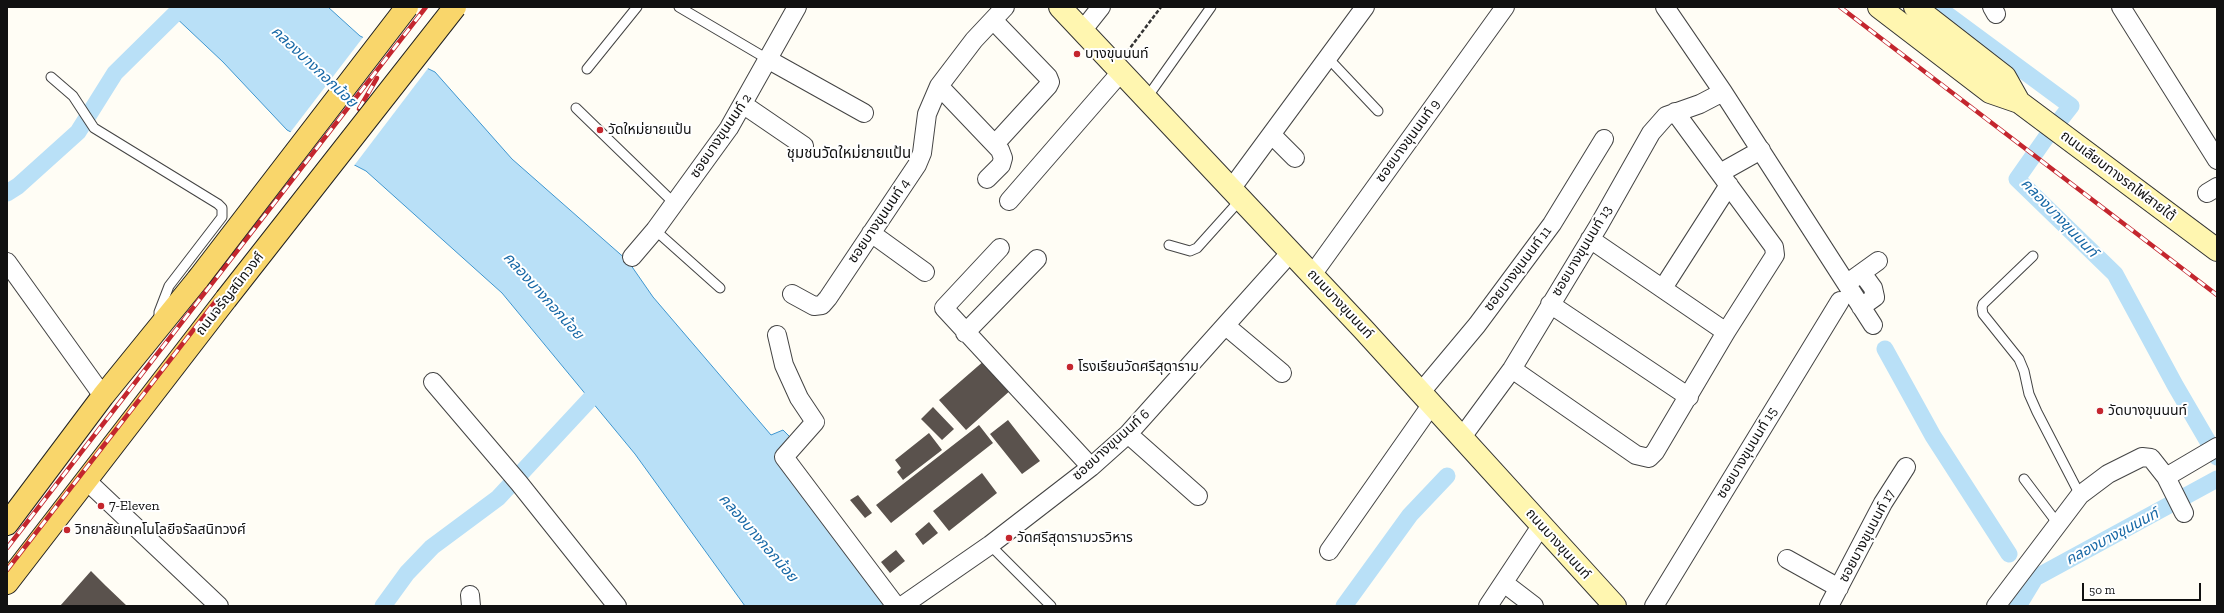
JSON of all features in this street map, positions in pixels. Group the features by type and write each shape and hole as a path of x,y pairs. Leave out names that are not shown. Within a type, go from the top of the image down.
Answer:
{"main road":[{"path":"10,513 102,396 198,278 407,7"},
{"name":"ถนนจรัญสนิทวงศ์","path":"7,583 455,7"}],"street":[{"name":"ซอยบางขุนนนท์ 2","path":"632,257 655,230 729,128 744,105 797,7"},
{"name":"ซอยบางขุนนนท์ 4","path":"792,294 814,306 822,305 917,165 922,153 927,114 939,86 974,40 1005,7"},
{"name":"ถนนบางขุนนนท์","path":"1060,7 1427,398 1613,605"},
{"path":"1082,31 1100,7"},
{"path":"1231,189 1245,153 1349,7"},
{"path":"1231,189 1365,7"},
{"name":"ซอยบางขุนนนท์ 9","path":"1312,275 1505,7"},
{"path":"1665,7 1761,150 1873,325"},
{"path":"1879,7 1998,84"},
{"path":"1915,7 1998,84"},
{"path":"2121,7 2217,160"},
{"path":"993,20 1048,77 1050,82 996,144"},
{"path":"769,60 864,113"},
{"path":"1009,201 1118,69"},
{"name":"ถนนเลียบทางรถไฟสายใต้","path":"1998,84 2097,161 2217,250"},
{"path":"939,86 996,144 1004,158 1001,165 987,179"},
{"name":"ซอยบางขุนนนท์ 13","path":"1462,437 1512,369 1590,239 1651,133 1666,116 1700,104 1723,92"},
{"path":"744,105 804,146"},
{"path":"1512,369 1586,422 1644,458 1652,456 1689,397 1726,332 1775,255 1774,247 1675,112"},
{"path":"1272,135 1294,158"},
{"name":"ซอยบางขุนนนท์ 11","path":"1329,551 1427,398 1477,325 1552,224 1604,138"},
{"path":"1663,288 1724,179 1761,150"},
{"path":"871,233 925,272"},
{"path":"1590,239 1726,332"},
{"path":"1000,248 944,308 965,333 1091,467"},
{"name":"ซอยบางขุนนนท์ 6","path":"902,606 990,545 1091,467 1128,434 1291,252"},
{"path":"965,333 1037,259"},
{"path":"1846,284 1878,261"},
{"path":"7,262 102,396"},
{"path":"1861,307 1876,297 1873,288 1862,273"},
{"name":"ซอยบางขุนนนท์ 15","path":"1654,606 1840,301"},
{"path":"1550,304 1689,397"},
{"path":"1226,326 1282,373"},
{"path":"777,335 784,365 798,398 815,422 784,457 896,606"},
{"path":"433,382 519,483 617,606"},
{"path":"1128,434 1198,496"},
{"path":"2166,477 2212,450"},
{"path":"1996,606 2080,495 2108,474 2142,457 2152,458 2166,477 2180,505"},
{"name":"ซอยบางขุนนนท์ 17","path":"1829,606 1884,503 1906,467"},
{"path":"87,480 220,606"},
{"path":"1488,606 1541,526"},
{"path":"1787,559 1839,588"},
{"path":"1504,583 1534,606"}],"lane":[{"path":"587,69 636,7"},
{"path":"679,7 769,60"},
{"path":"1146,99 1211,7"},
{"path":"1328,58 1378,110"},
{"path":"51,77 73,96 94,128 218,204 222,208 222,218 169,286 159,312 158,328"},
{"path":"576,108 674,204"},
{"path":"1169,245 1190,251 1197,248 1231,189"},
{"path":"655,230 720,288"},
{"path":"2033,256 1983,304 1982,308 1984,314 2019,359 2024,371 2029,394 2037,412 2080,495"},
{"path":"2024,479 2058,524"},
{"path":"990,545 1051,606"}],"path":[{"path":"1118,69 1161,7"}],"water":[{"name":"คลองบางกอกน้อย","path":"170,7 328,7 360,36 435,72 512,159 628,261 653,297 771,435 783,430 792,439 778,454 891,606 745,606 635,454 502,293 366,171 287,130 223,62 171,13 174,10"}],"pier":[{"path":"364,36 429,67 353,167 289,134"}],"building":[{"path":"985,360 1012,389 966,430 939,400"},
{"path":"933,407 954,429 942,440 921,419"},
{"path":"1008,420 1040,461 1022,474 990,434"},
{"path":"979,425 993,443 891,523 876,505"},
{"path":"929,433 942,450 903,480 897,472 901,468 895,460"},
{"path":"982,473 997,493 949,531 933,511"},
{"path":"858,495 872,513 865,518 850,500"},
{"path":"929,522 938,533 923,545 915,534"},
{"path":"896,550 905,561 890,573 881,562"},
{"path":"91,571 106,586 127,606 60,606"}],"waterway":[{"path":"7,193 18,186 78,132 115,73 182,7"},
{"name":"คลองบางขุนนนท์","path":"1937,7 2071,106 2045,139 2017,179 2115,274 2175,385 2217,457"},
{"path":"1885,349 1933,436 2009,554"},
{"path":"383,606 407,573 432,547 498,498 605,383"},
{"path":"1344,606 1410,515 1447,476"},
{"name":"คลองบางขุนนนท์","path":"2018,606 2035,578 2217,479"}],"railway":[{"path":"7,548 426,7"},
{"path":"7,570 444,7"},
{"path":"1840,7 2217,295"},
{"path":"359,109 377,78"}],"place":[{"name":"บางขุนนนท์","path":"1077,54"},
{"name":"วัดใหม่ยายแป้น","path":"600,130"},
{"name":"โรงเรียนวัดศรีสุดาราม","path":"1070,367"},
{"name":"วัดบางขุนนนท์","path":"2100,411"},
{"name":"7-Eleven","path":"101,506"},
{"name":"วิทยาลัยเทคโนโลยีจรัลสนิทวงศ์","path":"67,530"},
{"name":"วัดศรีสุดารามวรวิหาร","path":"1009,538"}],"district":[{"name":"ชุมชนวัดใหม่ยายแป้น","path":"849,154"}]}
